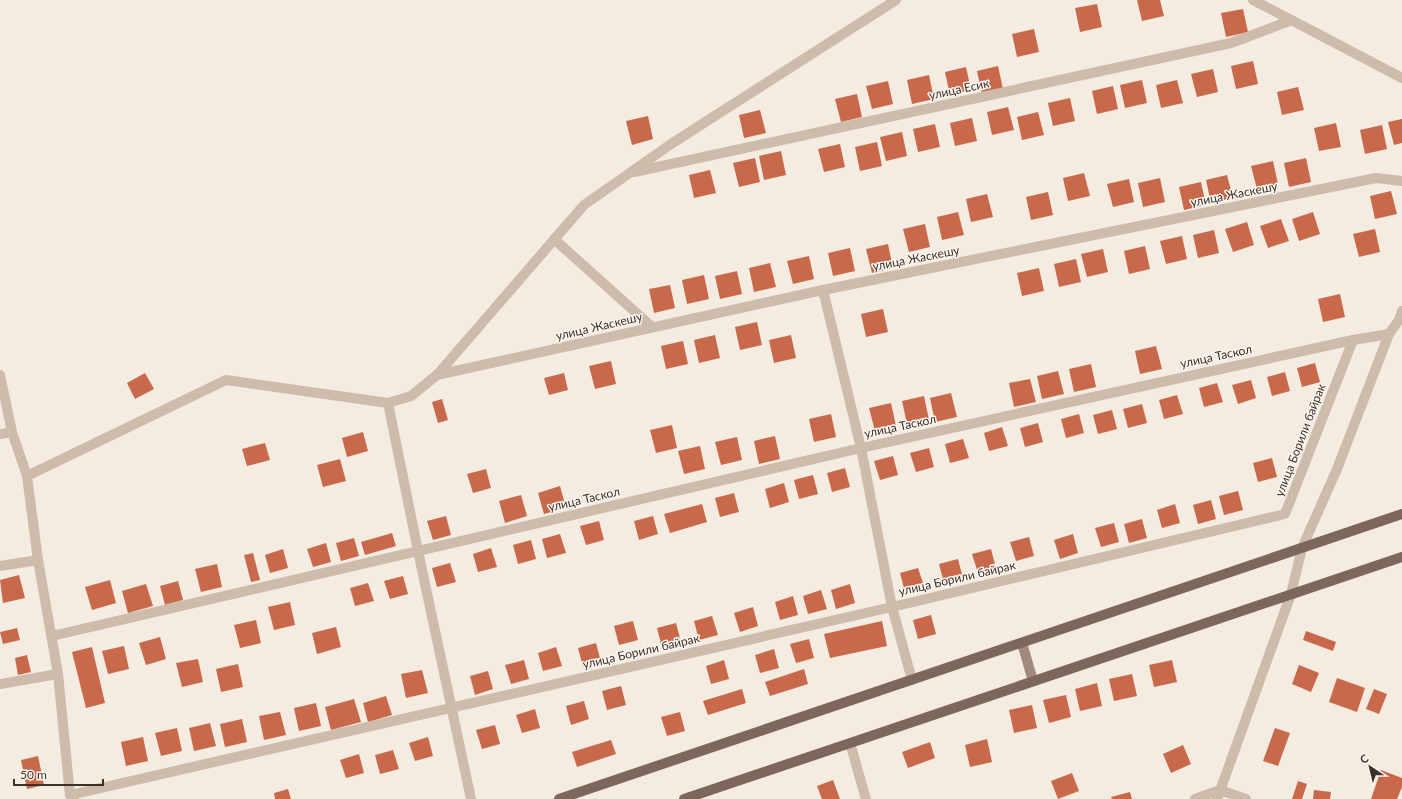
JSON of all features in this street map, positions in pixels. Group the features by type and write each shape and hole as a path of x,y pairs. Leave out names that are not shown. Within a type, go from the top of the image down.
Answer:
{"main road":[{"path":"559,799 1402,514"},
{"path":"684,799 1402,557"},
{"path":"1022,643 1033,681"}],"street":[{"path":"27,476 226,380 388,402 411,396 437,375 584,205 671,144 896,0"},
{"path":"1253,0 1402,78"},
{"name":"улица Есик","path":"629,173 1231,43 1292,20"},
{"name":"улица Жаскешу","path":"437,375 822,290 1376,178 1402,181"},
{"path":"554,239 652,327"},
{"path":"822,290 861,448 892,607 912,680"},
{"path":"1219,795 1291,594 1302,548 1337,469 1389,334 1401,316"},
{"name":"улица Таскол","path":"52,636 861,448 1353,340 1389,334"},
{"name":"улица Борили байрак","path":"72,797 451,707 892,607 1285,514 1353,340"},
{"path":"0,376 12,432 27,476 38,560 58,674 72,797"},
{"path":"388,402 451,707 472,799"},
{"path":"0,434 12,432"},
{"path":"0,566 38,560"},
{"path":"0,684 58,674"},
{"path":"850,743 866,799"},
{"path":"1195,799 1219,795 1246,799"}],"building":[{"path":"1137,0 1160,0 1164,16 1142,21"},
{"path":"1097,4 1102,27 1080,32 1075,8"},
{"path":"1243,9 1248,32 1226,37 1221,13"},
{"path":"1034,29 1039,52 1017,57 1012,34"},
{"path":"1253,61 1258,84 1236,89 1231,66"},
{"path":"998,66 1003,89 982,94 977,71"},
{"path":"966,67 971,90 950,95 945,72"},
{"path":"1213,69 1218,92 1197,97 1191,74"},
{"path":"929,75 934,99 912,104 907,80"},
{"path":"1142,80 1147,103 1125,108 1120,85"},
{"path":"1177,80 1183,103 1161,108 1156,85"},
{"path":"888,81 893,104 872,109 866,86"},
{"path":"1113,86 1118,109 1097,114 1092,91"},
{"path":"1298,87 1304,110 1282,115 1277,92"},
{"path":"857,94 862,117 841,122 835,99"},
{"path":"1070,98 1075,121 1053,126 1048,103"},
{"path":"1008,107 1014,130 992,135 987,112"},
{"path":"760,110 766,133 744,138 739,115"},
{"path":"1038,112 1044,135 1022,140 1017,117"},
{"path":"648,116 653,139 632,145 626,121"},
{"path":"972,118 977,141 955,146 950,123"},
{"path":"1402,119 1402,143 1394,145 1388,122"},
{"path":"1336,123 1341,147 1319,151 1314,128"},
{"path":"935,124 940,147 918,152 913,129"},
{"path":"1382,125 1387,149 1365,154 1360,130"},
{"path":"902,132 907,156 886,161 880,137"},
{"path":"877,142 882,166 860,171 855,147"},
{"path":"840,144 845,167 824,172 818,149"},
{"path":"781,151 786,175 764,180 759,156"},
{"path":"755,158 760,182 739,187 733,163"},
{"path":"1306,158 1311,182 1289,187 1284,163"},
{"path":"1273,161 1278,184 1257,189 1251,166"},
{"path":"710,170 716,193 694,198 689,175"},
{"path":"1084,173 1090,196 1068,201 1063,178"},
{"path":"1227,175 1233,198 1211,203 1206,180"},
{"path":"1160,178 1165,202 1143,207 1138,183"},
{"path":"1129,179 1134,202 1113,207 1107,184"},
{"path":"1201,182 1206,205 1184,210 1179,187"},
{"path":"1391,191 1397,214 1375,219 1370,196"},
{"path":"1048,192 1053,215 1031,220 1026,197"},
{"path":"987,194 993,217 971,222 966,199"},
{"path":"958,212 964,235 942,240 937,217"},
{"path":"1313,212 1320,234 1299,241 1292,219"},
{"path":"1281,219 1289,241 1268,248 1260,226"},
{"path":"1247,222 1254,245 1233,252 1225,229"},
{"path":"925,224 930,247 909,252 903,229"},
{"path":"1375,229 1380,252 1359,257 1353,234"},
{"path":"1214,230 1219,253 1198,258 1193,235"},
{"path":"1182,236 1187,259 1166,264 1160,241"},
{"path":"888,244 893,268 872,273 866,249"},
{"path":"1145,246 1150,269 1129,274 1124,251"},
{"path":"850,248 855,271 833,276 828,253"},
{"path":"1103,249 1108,272 1087,277 1081,254"},
{"path":"809,256 814,279 793,284 787,261"},
{"path":"1076,259 1081,282 1059,287 1054,264"},
{"path":"770,263 776,287 754,292 749,268"},
{"path":"1039,268 1044,291 1022,296 1017,273"},
{"path":"737,271 742,294 720,299 715,276"},
{"path":"704,275 709,299 687,304 682,280"},
{"path":"670,285 675,308 654,313 649,289"},
{"path":"1340,294 1345,317 1323,322 1318,299"},
{"path":"883,309 888,332 866,337 861,314"},
{"path":"757,322 762,345 740,350 735,327"},
{"path":"715,335 720,358 699,363 694,340"},
{"path":"791,335 796,358 774,363 769,340"},
{"path":"683,341 688,364 666,369 661,346"},
{"path":"1156,346 1162,369 1140,374 1135,351"},
{"path":"611,361 616,384 595,389 589,366"},
{"path":"1315,363 1320,382 1302,387 1297,368"},
{"path":"1091,364 1096,387 1074,392 1069,369"},
{"path":"1058,371 1064,394 1042,399 1037,376"},
{"path":"1285,372 1290,391 1272,396 1267,377"},
{"path":"145,373 154,389 135,399 127,383"},
{"path":"564,373 568,390 549,395 544,378"},
{"path":"1030,379 1036,402 1014,407 1009,383"},
{"path":"1251,380 1256,398 1238,404 1232,385"},
{"path":"1217,383 1223,402 1204,407 1199,388"},
{"path":"951,393 957,417 935,422 930,398"},
{"path":"1177,395 1183,414 1164,419 1159,400"},
{"path":"924,396 929,420 907,424 902,401"},
{"path":"442,399 448,420 438,423 432,402"},
{"path":"891,403 896,426 875,431 869,408"},
{"path":"1142,404 1147,423 1128,428 1123,409"},
{"path":"1112,410 1117,429 1098,434 1093,415"},
{"path":"831,414 836,437 814,442 809,419"},
{"path":"1079,414 1084,433 1066,438 1061,419"},
{"path":"1038,423 1043,442 1025,447 1020,428"},
{"path":"672,425 677,448 656,453 650,430"},
{"path":"1002,427 1008,446 989,451 984,433"},
{"path":"363,432 368,451 347,457 342,438"},
{"path":"775,436 780,459 759,464 754,441"},
{"path":"737,437 742,460 721,465 715,442"},
{"path":"963,439 969,458 950,463 945,444"},
{"path":"265,443 270,460 247,466 242,449"},
{"path":"700,446 705,469 684,474 678,451"},
{"path":"929,448 934,467 916,472 910,453"},
{"path":"893,456 898,475 880,480 874,461"},
{"path":"1272,458 1277,477 1258,482 1253,463"},
{"path":"340,459 346,481 323,487 317,465"},
{"path":"845,468 850,487 832,492 827,473"},
{"path":"486,469 491,488 473,493 467,474"},
{"path":"813,475 818,494 799,499 794,480"},
{"path":"784,483 789,502 770,508 765,489"},
{"path":"560,486 566,508 544,514 538,493"},
{"path":"1238,491 1243,510 1224,515 1219,496"},
{"path":"734,493 739,512 720,517 715,498"},
{"path":"521,495 527,516 505,523 499,501"},
{"path":"1211,500 1216,519 1198,524 1193,505"},
{"path":"702,504 707,522 670,533 664,514"},
{"path":"1175,504 1180,523 1162,528 1157,510"},
{"path":"446,516 451,535 433,540 427,521"},
{"path":"653,516 658,534 639,540 634,521"},
{"path":"1142,519 1147,538 1129,543 1124,524"},
{"path":"599,521 604,540 586,545 580,526"},
{"path":"1114,523 1119,542 1101,547 1095,528"},
{"path":"392,533 396,546 365,555 361,542"},
{"path":"560,534 566,553 547,558 542,539"},
{"path":"1073,534 1078,553 1060,559 1054,540"},
{"path":"1029,537 1034,556 1016,561 1010,542"},
{"path":"354,538 359,556 341,561 336,543"},
{"path":"531,540 536,559 518,564 513,545"},
{"path":"326,543 331,562 313,567 307,549"},
{"path":"491,548 497,567 478,572 473,554"},
{"path":"283,549 288,568 270,573 265,555"},
{"path":"991,549 996,568 978,573 972,554"},
{"path":"253,553 260,580 251,582 244,555"},
{"path":"958,559 963,578 944,583 939,564"},
{"path":"450,563 456,582 437,587 432,568"},
{"path":"217,564 222,587 201,592 195,569"},
{"path":"918,568 924,586 905,592 900,573"},
{"path":"19,575 25,598 3,603 0,580"},
{"path":"403,576 408,594 390,599 384,581"},
{"path":"110,580 116,603 92,610 85,587"},
{"path":"178,581 183,600 165,605 160,586"},
{"path":"368,583 374,601 355,606 350,588"},
{"path":"146,584 153,606 128,613 122,591"},
{"path":"850,584 855,603 836,609 831,590"},
{"path":"821,590 827,609 808,614 803,596"},
{"path":"793,596 798,615 780,620 775,602"},
{"path":"290,602 295,625 274,630 268,607"},
{"path":"753,607 758,626 740,632 734,613"},
{"path":"931,615 936,634 918,639 913,620"},
{"path":"712,616 718,635 699,640 694,621"},
{"path":"256,620 261,643 240,648 234,625"},
{"path":"633,621 638,640 619,645 614,626"},
{"path":"882,621 887,646 830,658 824,634"},
{"path":"676,623 681,642 662,647 657,628"},
{"path":"336,627 341,647 317,654 312,633"},
{"path":"17,628 20,640 3,644 0,632"},
{"path":"1306,631 1336,642 1333,651 1303,640"},
{"path":"160,637 166,659 146,665 139,643"},
{"path":"809,639 814,658 796,663 790,644"},
{"path":"596,643 601,662 583,667 578,648"},
{"path":"124,646 129,669 108,674 102,651"},
{"path":"92,647 105,703 86,708 72,652"},
{"path":"556,647 562,666 543,671 538,653"},
{"path":"774,649 779,668 760,673 755,655"},
{"path":"27,655 31,672 18,675 15,658"},
{"path":"198,659 203,682 182,687 176,663"},
{"path":"524,660 529,679 511,684 505,665"},
{"path":"724,660 729,679 711,684 706,666"},
{"path":"1172,660 1177,682 1154,687 1149,665"},
{"path":"238,664 243,687 221,692 216,669"},
{"path":"1299,665 1319,673 1311,692 1292,684"},
{"path":"804,669 808,684 770,696 765,682"},
{"path":"422,670 428,693 406,698 401,674"},
{"path":"488,671 493,689 475,695 470,676"},
{"path":"1132,674 1137,696 1114,701 1109,679"},
{"path":"1337,678 1365,688 1357,712 1329,702"},
{"path":"1097,683 1102,706 1080,711 1075,689"},
{"path":"621,686 626,705 607,710 602,691"},
{"path":"742,689 746,703 708,715 703,701"},
{"path":"1374,689 1387,694 1379,714 1366,709"},
{"path":"1066,695 1071,717 1049,723 1043,700"},
{"path":"386,696 392,715 368,722 363,703"},
{"path":"354,699 361,722 331,730 325,707"},
{"path":"584,701 589,719 571,725 566,706"},
{"path":"316,703 321,726 299,731 294,708"},
{"path":"1032,705 1037,728 1014,733 1009,710"},
{"path":"535,709 540,728 522,733 516,715"},
{"path":"280,712 286,735 264,740 259,716"},
{"path":"680,712 685,731 667,736 661,717"},
{"path":"242,719 247,742 225,747 220,724"},
{"path":"210,723 216,746 194,751 189,728"},
{"path":"495,725 500,744 482,749 476,730"},
{"path":"177,728 182,751 161,756 155,733"},
{"path":"1275,728 1290,733 1278,766 1263,761"},
{"path":"143,737 148,761 126,766 121,742"},
{"path":"428,737 433,756 415,761 409,743"},
{"path":"987,739 992,762 970,767 965,745"},
{"path":"611,740 616,754 577,767 572,752"},
{"path":"930,742 935,758 908,768 902,752"},
{"path":"1183,745 1191,764 1171,773 1163,754"},
{"path":"393,750 399,769 380,774 375,755"},
{"path":"359,754 364,773 346,778 340,760"},
{"path":"38,756 44,785 27,789 21,760"},
{"path":"1381,770 1402,778 1402,787 1397,799 1371,799"},
{"path":"1072,773 1079,791 1058,799 1051,781"},
{"path":"833,780 840,799 822,799 817,786"},
{"path":"1298,781 1307,784 1302,799 1292,799"},
{"path":"288,789 291,799 275,799 274,793"},
{"path":"1314,790 1331,792 1330,799 1313,799"},
{"path":"1130,792 1132,799 1112,799 1111,797"}]}
